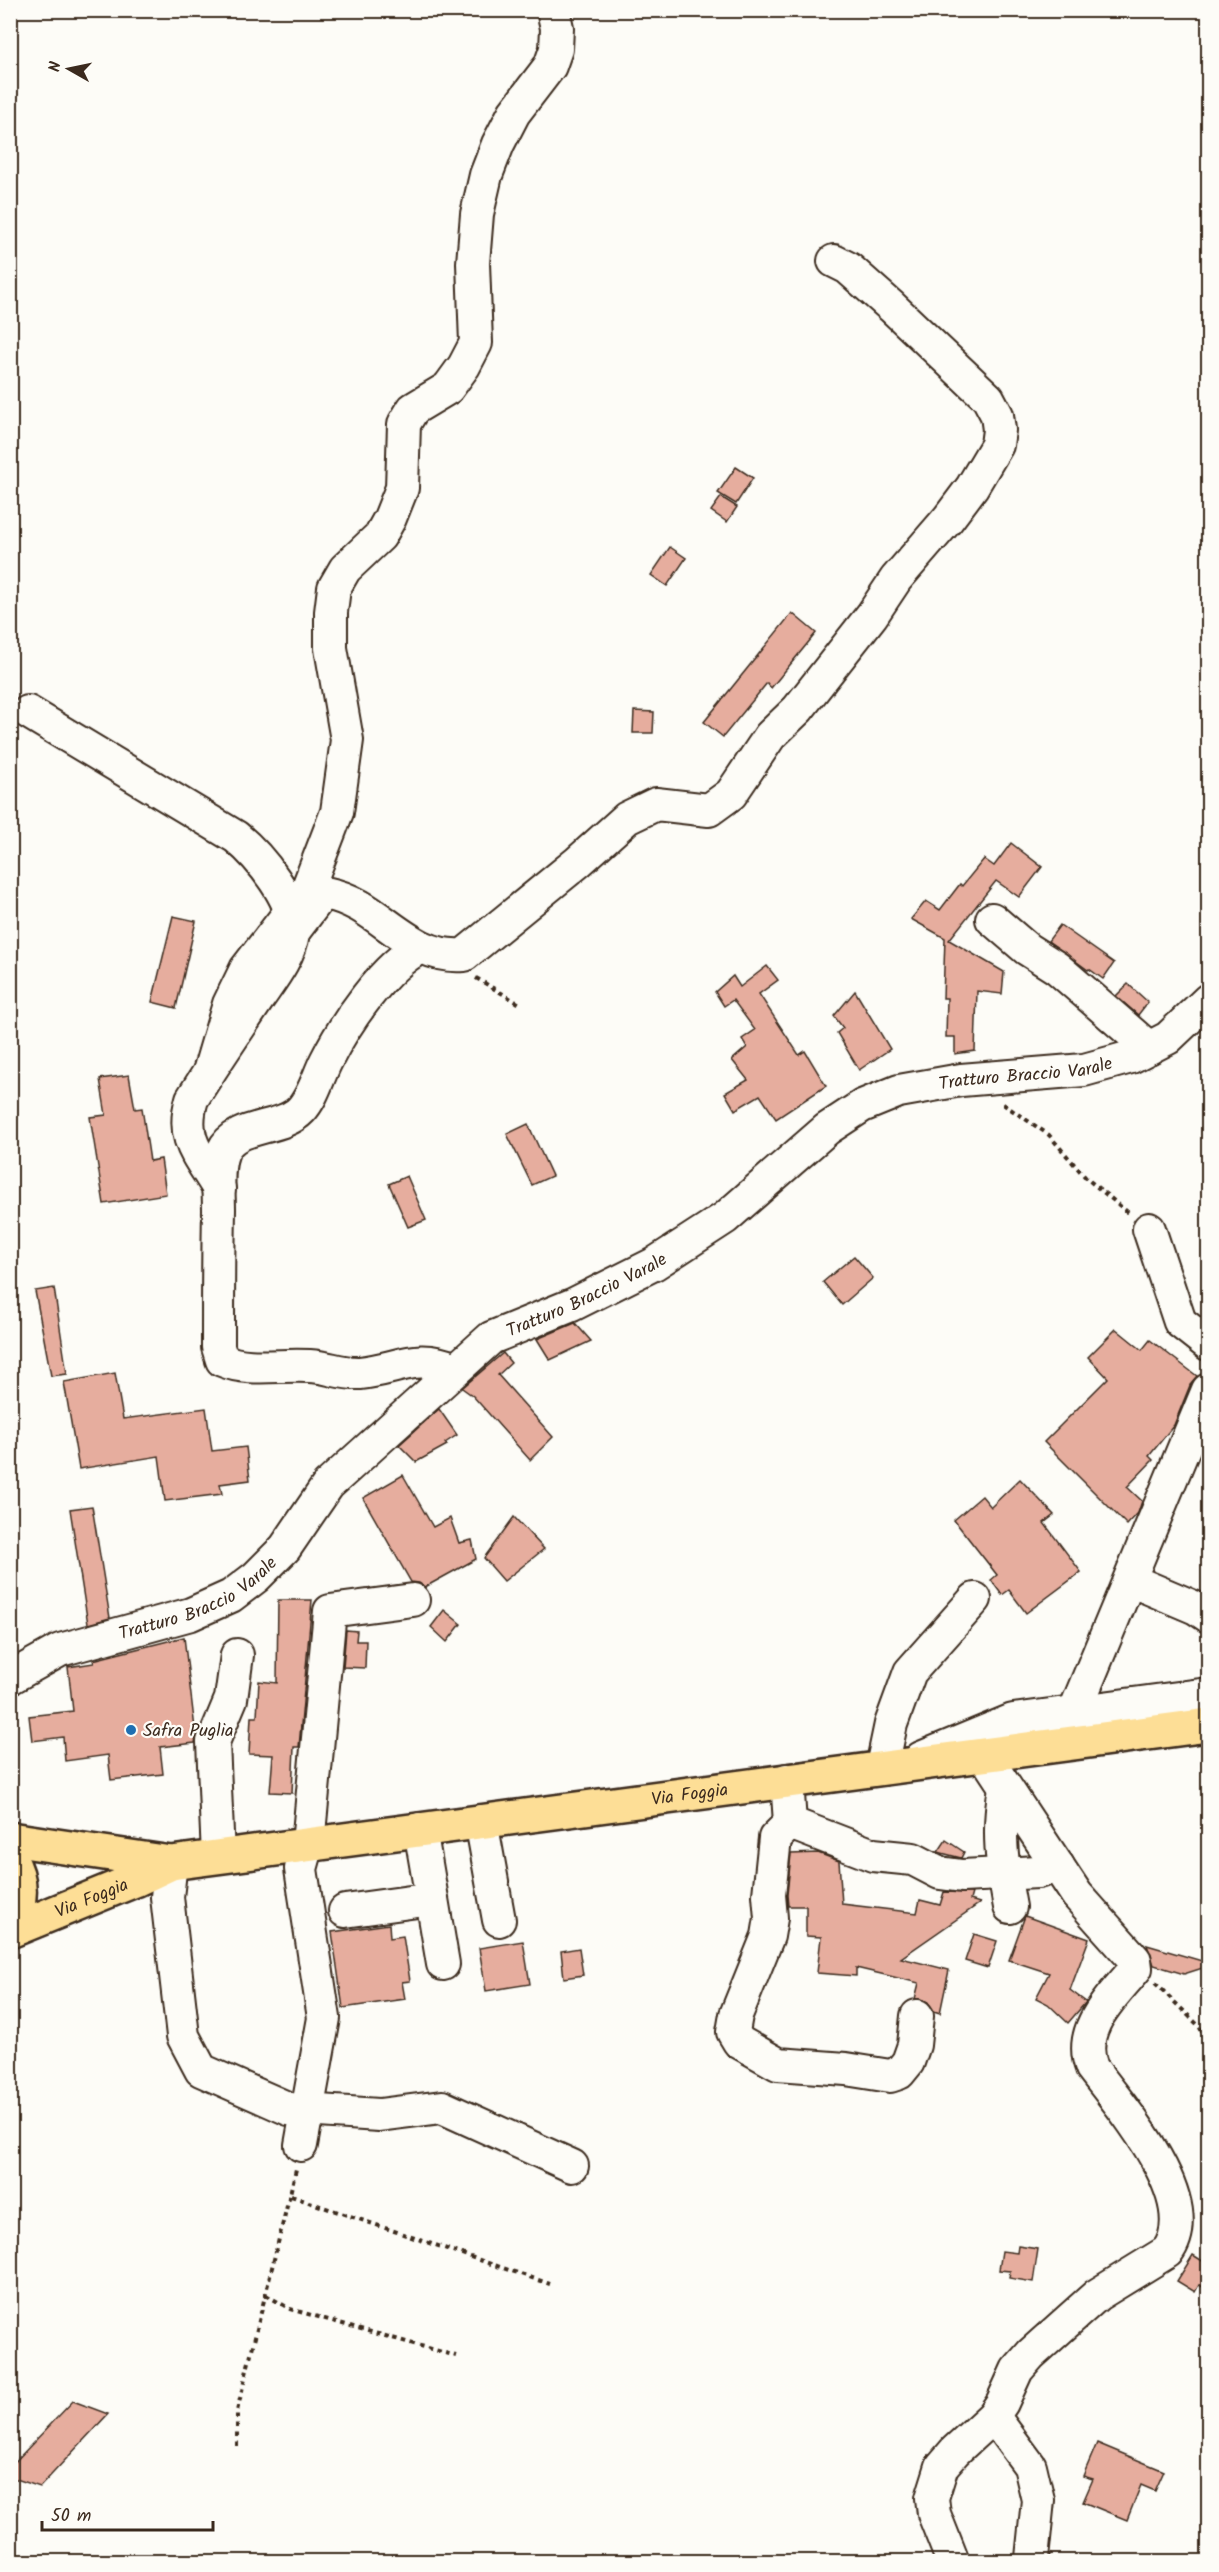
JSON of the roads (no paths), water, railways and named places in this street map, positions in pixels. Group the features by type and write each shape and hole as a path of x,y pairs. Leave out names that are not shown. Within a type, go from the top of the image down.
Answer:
{"main road":[{"name":"Via Foggia","path":"10,1931 171,1863 983,1753 1209,1725"},
{"name":"Via Foggia","path":"10,1839 171,1863"},
{"path":"10,1859 19,1880 19,1899 10,1923"}],"street":[{"path":"219,1189 190,1141 186,1118 192,1099 208,1072 274,974 289,946 291,923 320,861 337,812 347,740 331,648 330,612 334,588 345,569 380,536 390,518 402,488 404,424 413,409 448,388 464,366 476,343 473,263 477,214 486,175 498,144 514,113 550,66 556,49 557,28 553,10"},
{"path":"291,923 319,898 329,894 348,900 421,948 448,956 465,955 578,862 627,818 656,804 710,810 731,794 770,735 798,709 872,615 896,579 972,487 997,445 999,430 997,414 988,398 884,299 848,268 834,261"},
{"path":"28,712 236,837 254,852 279,886 291,923"},
{"path":"992,919 1027,950 1057,968 1149,1048"},
{"path":"421,948 409,953 388,973 352,1017 336,1041 311,1095 301,1110 289,1120 230,1140 221,1160 219,1189 218,1347 222,1360 235,1365 294,1364 358,1373 420,1360 438,1362 455,1369"},
{"name":"Tratturo Braccio Varale","path":"10,1678 60,1650 191,1614 231,1596 256,1577 285,1548 328,1485 491,1338 572,1305 663,1259 725,1218 827,1129 862,1106 899,1091 961,1080 1084,1070 1131,1057 1168,1038 1209,1000"},
{"path":"1149,1229 1180,1322 1209,1344"},
{"path":"1074,1713 1209,1390"},
{"path":"1130,1580 1196,1608 1209,1616"},
{"path":"975,1599 910,1672 891,1724 894,1765 1013,1720 1208,1694"},
{"path":"301,2145 324,2018 301,1869 308,1844 330,1611 413,1600"},
{"path":"218,1856 213,1742 231,1699 237,1655"},
{"path":"953,2562 934,2514 932,2498 942,2466 993,2416 1002,2403 1017,2370 1031,2354 1097,2295 1159,2258 1174,2242 1178,2218 1158,2160 1092,2068 1088,2057 1093,2023 1136,1968 1135,1960 1077,1895 983,1753"},
{"path":"787,1780 790,1823 775,1838 769,1895 771,1918 768,1936 736,2014 733,2032 739,2042 778,2064 846,2069 890,2076 899,2073 908,2061 914,2045 917,2016"},
{"path":"1005,1788 1000,1813 1000,1856 1010,1907"},
{"path":"481,1821 499,1920"},
{"path":"790,1823 873,1855 913,1859 940,1873 962,1876 1038,1872 1058,1866"},
{"path":"420,1829 443,1964"},
{"path":"171,1863 167,1897 183,2036 201,2070 289,2109 307,2112 379,2115 442,2107 572,2166"},
{"path":"345,1911 432,1899"},
{"path":"993,2416 1030,2466 1038,2500 1032,2558"}],"place":[{"name":"Safra Puglia","path":"131,1730"}]}
